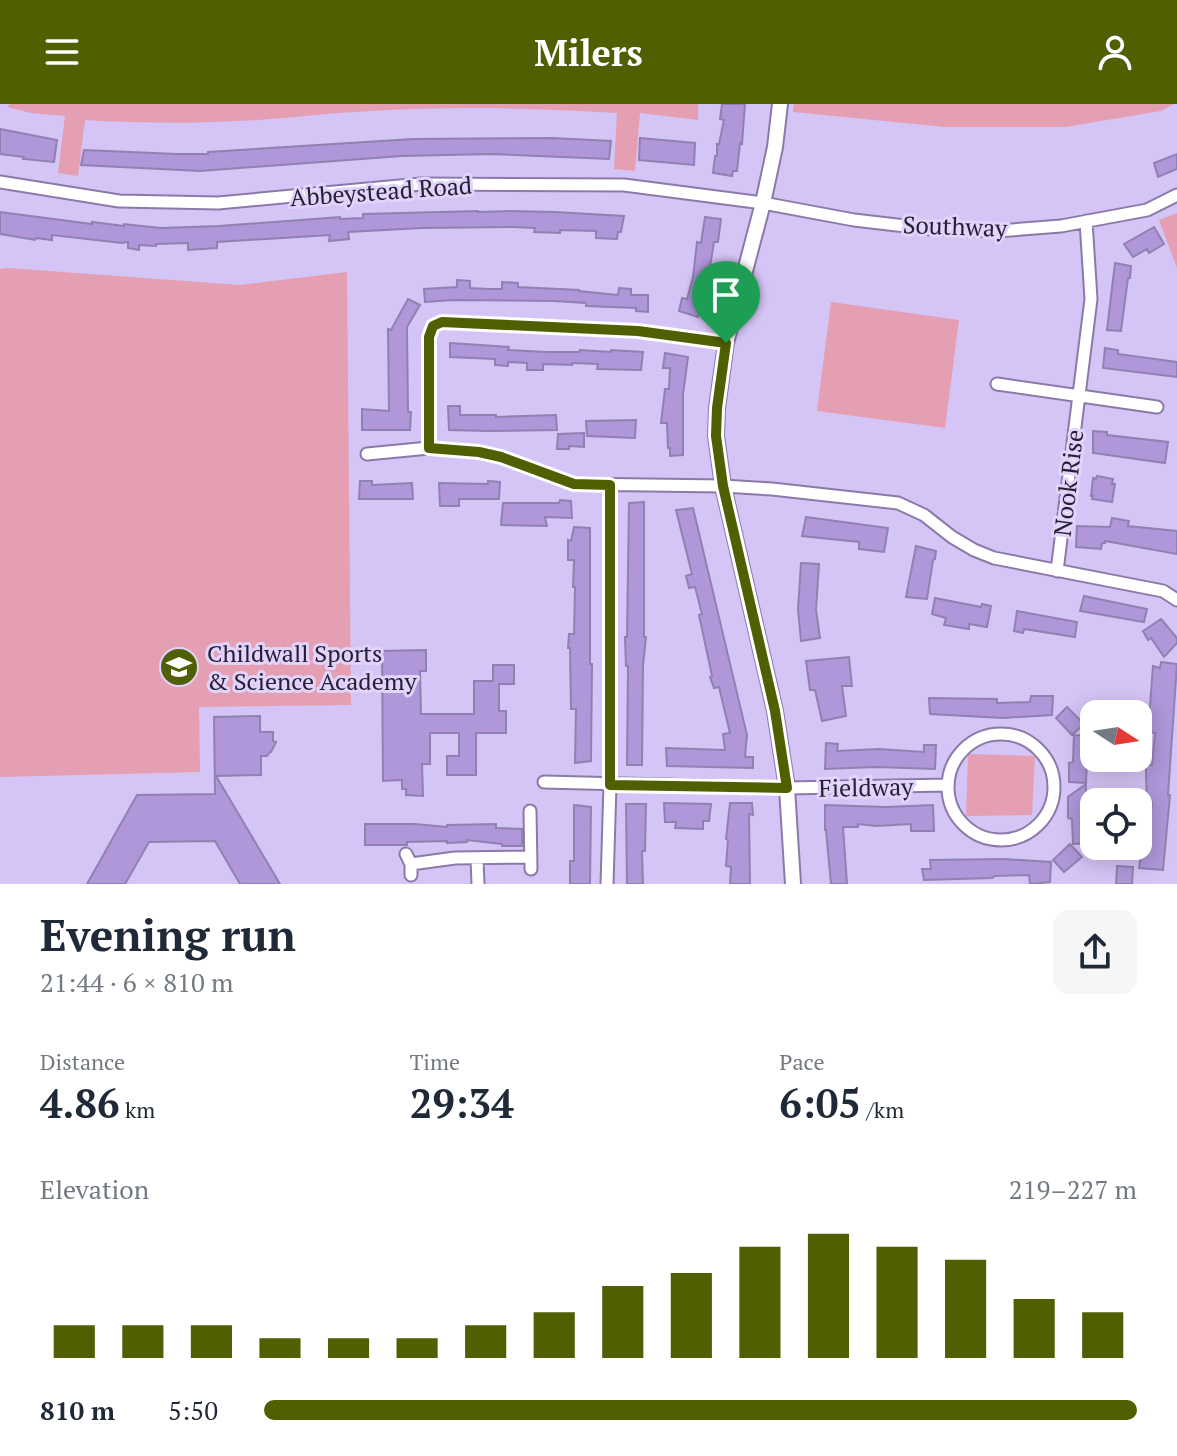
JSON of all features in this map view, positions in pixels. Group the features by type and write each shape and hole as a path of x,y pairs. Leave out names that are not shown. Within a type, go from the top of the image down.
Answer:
{"street":[{"path":"780,104 763,203 726,343 716,436 723,486 775,711 787,788 793,884"},
{"name":"Abbeystead Road","path":"0,182 119,201 218,203 437,184 624,185 763,203"},
{"name":"Southway","path":"763,203 854,220 931,229 998,231 1061,226 1147,210 1177,195"},
{"name":"Nook Rise","path":"1057,571 1091,299 1086,221"},
{"path":"429,448 429,337 433,326 442,322 638,331 726,343"},
{"name":"Nook Rise","path":"997,384 1157,407"},
{"path":"367,454 429,448 479,452 574,484 723,486 898,503 924,515 974,550 994,558 1163,591 1177,600"},
{"path":"607,884 610,485"},
{"name":"Fieldway","path":"992,734 1010,734 1027,741 1041,752 1050,768 1054,785 1044,818 1032,830 1017,838 1000,840 969,830 957,817 947,785 951,767 961,752 975,740 992,734"},
{"name":"Fieldway","path":"544,782 787,788 947,785"},
{"path":"409,864 455,858 531,863 530,811"},
{"path":"477,859 478,884"}],"shaded area":[{"path":"10,104 698,104 698,120 640,113 635,171 614,169 617,113 433,108 219,122 85,120 78,176 58,173 65,116 31,113 7,107"},
{"path":"794,104 1174,104 1161,111 1065,127 945,127 793,112"},
{"path":"1177,213 1177,268 1159,220"},
{"name":"Childwall Sports & Science Academy","path":"0,269 240,285 347,272 351,705 199,707 200,772 0,777"},
{"path":"831,302 959,320 945,428 817,411"},
{"path":"968,754 1035,756 1032,815 966,816"}],"building":[{"path":"722,104 745,104 742,144 737,171 733,171 732,176 713,173 724,120 720,119"},
{"path":"0,129 57,140 54,162 0,154"},
{"path":"552,138 611,141 609,159 492,154 402,156 200,171 81,165 84,150 208,154 413,139"},
{"path":"640,138 695,143 694,165 639,160"},
{"path":"1177,154 1177,169 1158,177 1154,163"},
{"path":"478,211 624,216 617,239 596,238 596,231 560,230 560,233 513,227 422,228 348,232 349,239 329,241 330,235 217,242 217,248 188,250 188,243 139,245 139,250 128,248 128,242 52,235 52,240 35,240 0,234 0,212 92,224 161,228 363,218 363,214"},
{"path":"705,217 721,219 709,273 704,272 700,290 704,292 698,317 679,311 682,298 687,299 697,242 701,243"},
{"path":"1154,227 1164,244 1149,253 1147,249 1133,257 1124,244"},
{"path":"1115,263 1131,266 1121,331 1107,330"},
{"path":"457,280 470,281 470,288 488,289 502,289 502,282 518,283 518,287 618,295 619,288 631,289 631,295 648,295 648,312 636,311 636,308 554,301 425,302 424,289 457,287"},
{"path":"408,299 420,305 407,327 410,430 362,430 362,409 389,411 388,329 391,330"},
{"path":"450,343 547,352 643,352 641,370 597,369 598,364 572,363 543,364 543,370 527,370 527,363 495,365 495,359 450,357"},
{"path":"1105,348 1118,350 1118,354 1177,362 1177,377 1103,368"},
{"path":"665,353 688,357 683,394 683,455 670,456 667,423 661,423 665,389 669,389 670,368 663,368"},
{"path":"448,406 460,406 460,415 556,415 557,430 449,430"},
{"path":"636,420 635,438 587,436 586,421"},
{"path":"1093,431 1168,442 1165,463 1093,453"},
{"path":"584,433 584,447 557,449 558,434"},
{"path":"1093,478 1113,479 1112,502 1092,499"},
{"path":"360,481 372,481 372,485 412,483 413,499 359,499"},
{"path":"488,481 500,482 499,499 459,499 459,506 440,506 439,483 488,484"},
{"path":"560,500 571,501 572,518 545,517 547,526 501,525 503,503 559,503"},
{"path":"644,502 646,637 642,765 627,765 628,666 625,637 629,503"},
{"path":"693,508 747,735 745,757 753,757 753,768 667,766 666,748 725,750 723,734 730,733 719,687 714,688 710,677 699,615 702,614 695,587 689,588 686,576 692,574 676,510"},
{"path":"806,517 888,528 884,552 859,549 859,542 802,536"},
{"path":"1112,518 1129,521 1128,526 1177,531 1177,554 1105,541 1101,549 1076,547 1077,526 1110,527"},
{"path":"574,527 590,528 592,664 591,761 575,763 576,709 571,709 568,648 569,634 574,634 575,587 574,560 568,560 568,540 571,541"},
{"path":"916,546 936,551 927,599 906,597"},
{"path":"801,563 819,564 816,610 820,638 801,641 798,609"},
{"path":"1084,596 1147,609 1144,622 1080,611"},
{"path":"935,598 981,607 982,604 991,606 987,627 969,624 969,629 944,625 946,618 932,614"},
{"path":"1017,611 1077,622 1075,637 1024,629 1023,633 1014,631"},
{"path":"1161,619 1177,638 1177,643 1164,657 1143,631"},
{"path":"426,650 426,671 420,671 421,714 474,714 474,681 493,681 493,665 514,665 514,684 499,684 499,711 506,711 506,733 476,733 476,775 447,775 447,756 459,756 459,733 430,733 430,764 422,764 423,796 406,795 402,780 383,781 382,651"},
{"path":"849,657 852,686 842,686 846,716 822,721 815,690 810,690 806,661"},
{"path":"1161,662 1177,664 1163,870 1139,868 1140,860 1152,860 1152,788 1147,788 1146,772 1152,772 1155,733 1152,733 1150,700 1153,666 1160,668"},
{"path":"1031,696 1053,696 1052,715 1003,718 930,714 929,698 997,699 997,703 1030,702"},
{"path":"1067,707 1080,720 1080,728 1072,735 1056,718"},
{"path":"260,716 260,732 273,732 273,741 276,742 267,756 261,756 261,775 216,776 280,884 240,884 215,841 149,842 125,884 87,884 137,795 215,794 214,717"},
{"path":"1074,735 1080,735 1080,772 1086,772 1086,783 1069,782 1069,763 1073,762"},
{"path":"826,743 838,744 837,751 879,749 924,752 924,745 936,745 935,769 825,769"},
{"path":"1080,788 1080,844 1073,844 1068,797"},
{"path":"664,803 711,804 709,821 703,821 703,829 675,828 676,822 665,822"},
{"path":"730,803 752,803 753,815 749,814 750,884 730,884 731,867 726,866 726,839"},
{"path":"626,804 646,804 643,884 627,884"},
{"path":"574,805 591,807 590,884 570,884 570,861 574,861"},
{"path":"825,805 933,805 934,831 911,831 911,824 843,827 847,884 831,884"},
{"path":"365,824 447,827 496,824 496,828 522,829 522,846 467,840 365,845"},
{"path":"1070,844 1080,855 1080,859 1064,872 1053,860"},
{"path":"930,860 1051,862 1050,882 1030,884 1029,875 924,880 922,869 931,869"},
{"path":"1117,866 1133,867 1132,884 1116,884"}],"place":[{"name":"Childwall Sports & Science Academy","path":"179,667"}],"route":[{"path":"442,322 638,331 726,343 716,436 723,486 775,711 787,788 610,785 610,485 574,484 501,457 429,448 429,337 433,326 442,322"}]}
